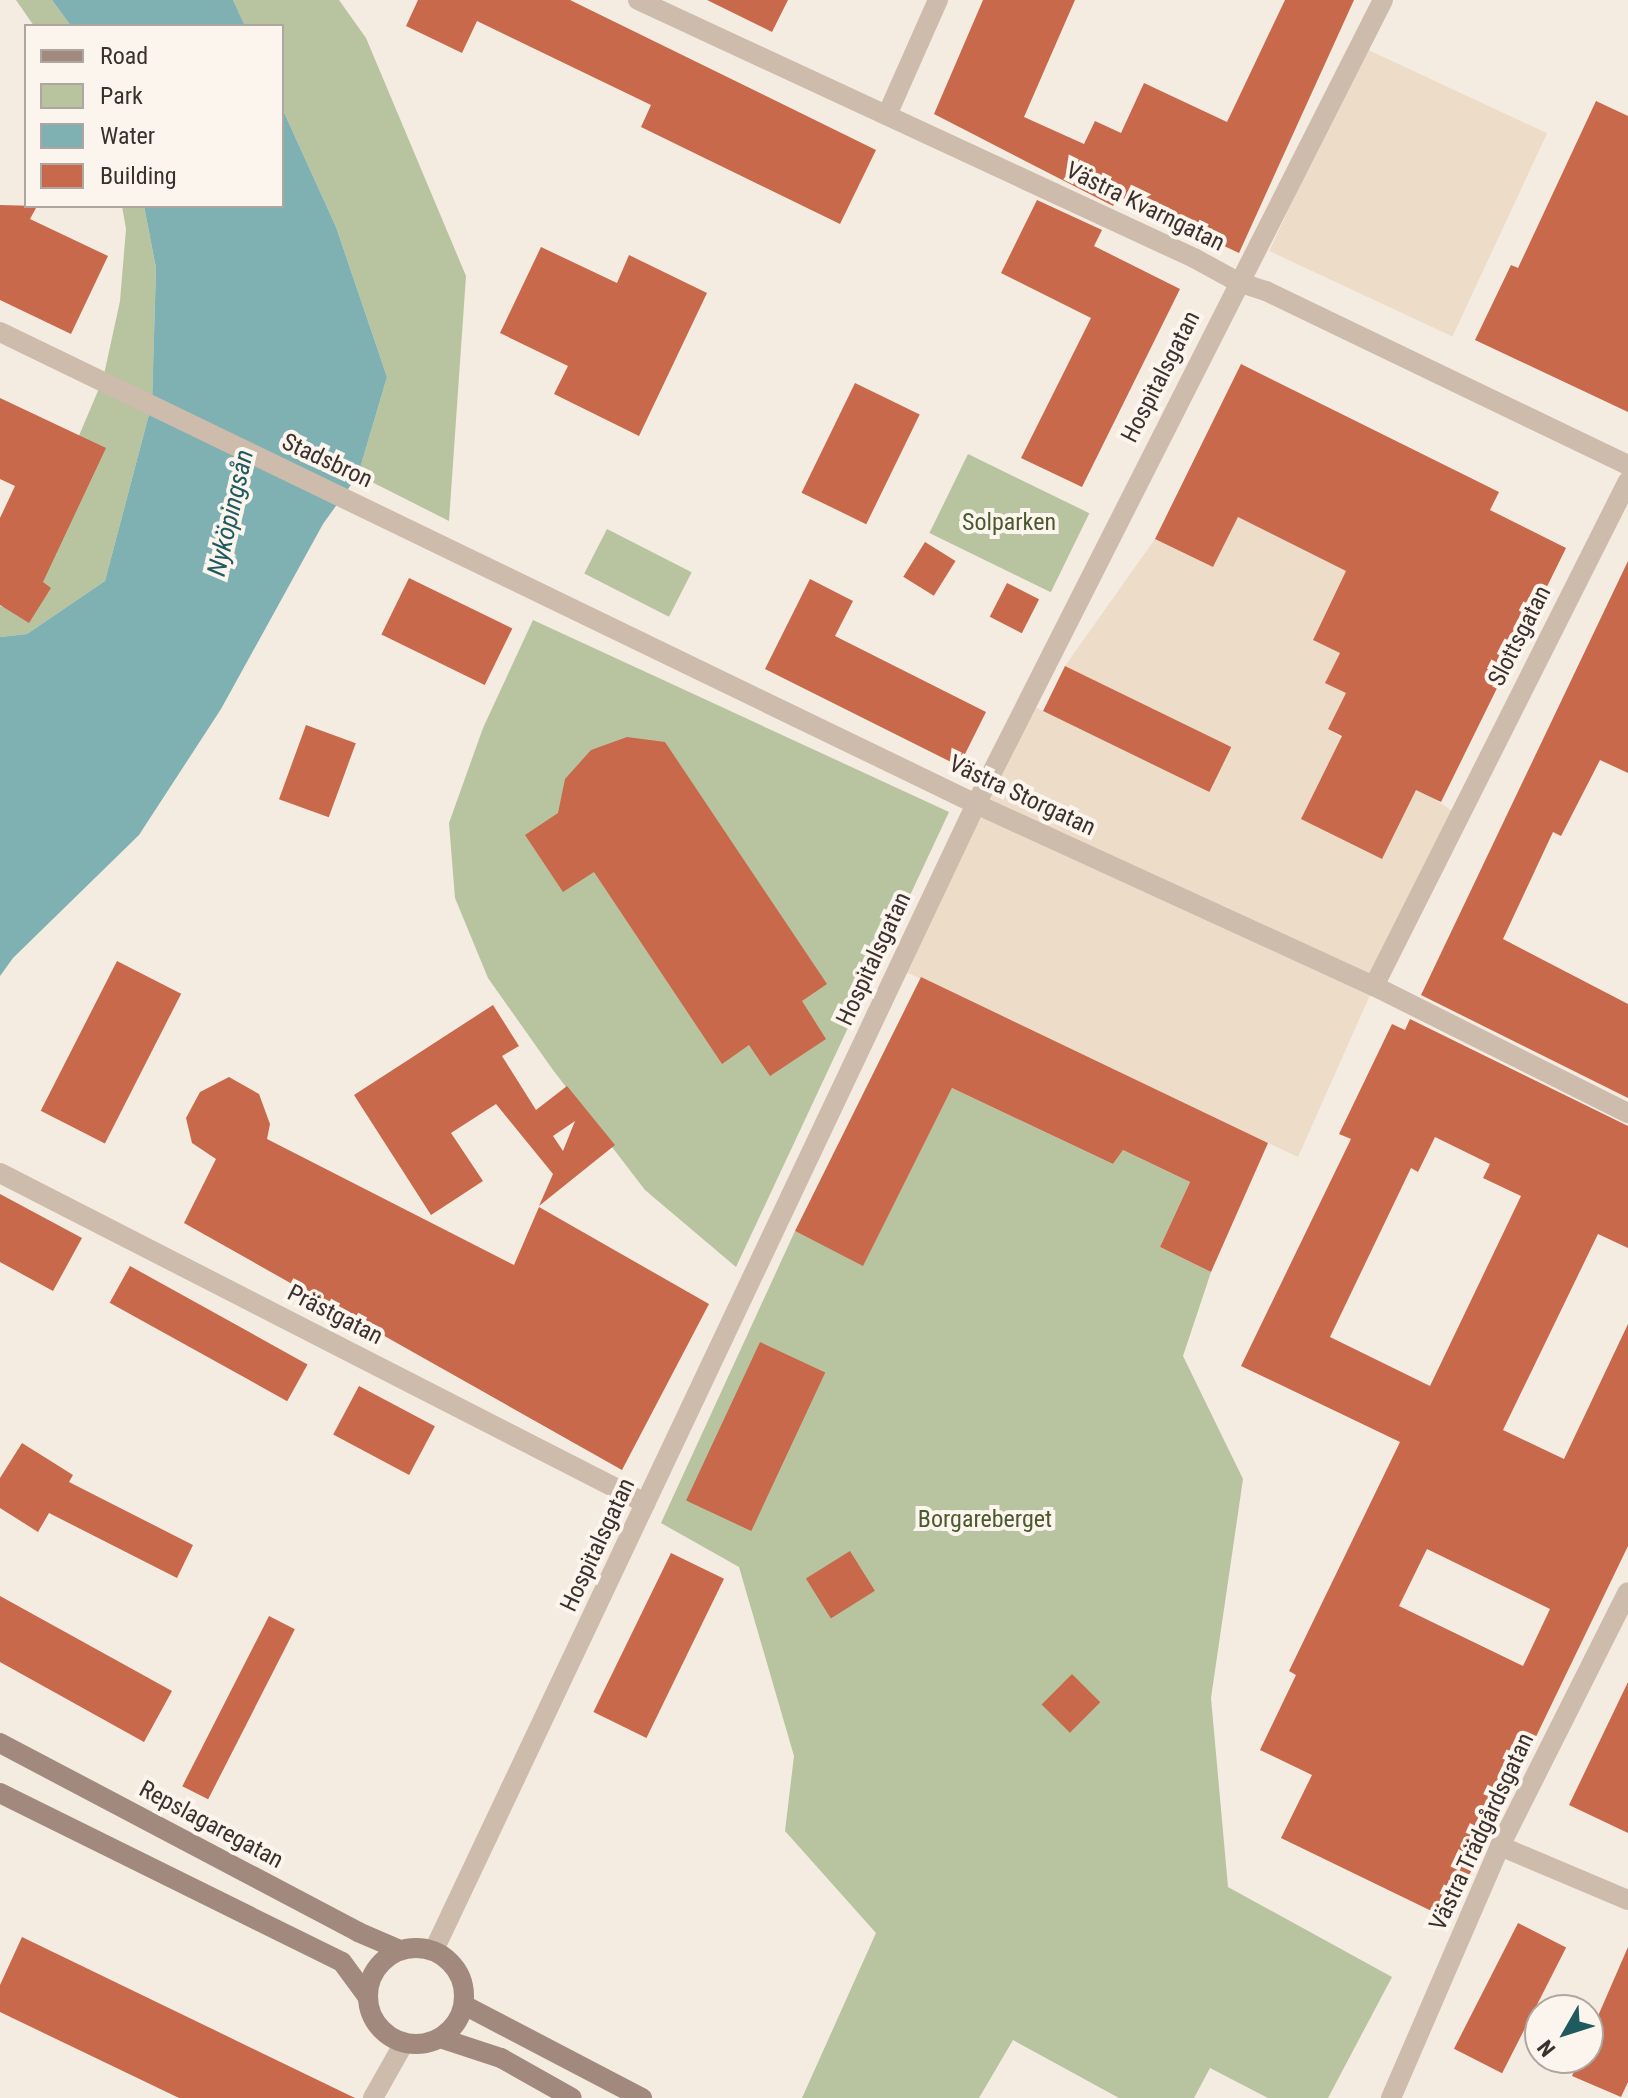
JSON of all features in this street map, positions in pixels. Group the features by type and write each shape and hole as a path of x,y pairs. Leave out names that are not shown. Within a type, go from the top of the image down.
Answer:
{"main road":[{"name":"Repslagaregatan","path":"0,1743 358,1932 400,1950"},
{"path":"0,1793 342,1962 367,1996 377,2025 389,2037 422,2045 440,2038 456,2024 464,2005 464,1988 459,1972 448,1959 434,1950 417,1947 400,1950 383,1960 371,1976 367,1996"},
{"path":"464,2005 642,2098"},
{"path":"440,2038 501,2058 572,2098"}],"street":[{"name":"Västra Kvarngatan","path":"638,0 1181,251 1238,282 1266,291 1628,465"},
{"path":"887,115 938,0"},
{"name":"Hospitalsgatan","path":"434,1950 976,804 1383,0"},
{"name":"Stadsbron","path":"0,332 106,386 396,522"},
{"name":"Slottsgatan","path":"1374,986 1457,814 1628,481"},
{"name":"Västra Storgatan","path":"396,522 501,577 976,804 1374,986 1628,1113"},
{"name":"Prästgatan","path":"0,1173 645,1503"},
{"name":"Västra Trädgårdsgatan","path":"1391,2098 1500,1846 1628,1592"},
{"path":"1500,1846 1628,1900"},
{"path":"373,2098 404,2043"}],"green space":[{"path":"16,0 52,0 70,24 33,24"},
{"path":"233,0 339,0 366,38 466,276 449,521 358,475 387,377 336,227 284,112 284,24 244,24"},
{"path":"122,208 144,208 156,268 152,403 105,581 27,634 0,637 0,606 6,608 103,379 120,301 126,229"},
{"name":"Solparken","path":"968,454 1089,513 1051,592 929,533"},
{"path":"607,529 692,572 669,617 584,574"},
{"path":"533,620 949,812 736,1267 645,1190 553,1070 488,978 455,898 449,823 483,728"},
{"name":"Borgareberget","path":"952,1088 1113,1164 1123,1150 1190,1182 1160,1247 1211,1272 1183,1356 1243,1479 1211,1698 1228,1887 1392,1977 1328,2098 1268,2098 1210,2068 1194,2098 1119,2098 1013,2040 979,2098 802,2098 876,1933 785,1831 794,1756 739,1567 661,1523 795,1231 863,1265"}],"shaded area":[{"path":"1364,48 1547,133 1452,336 1269,251"},
{"path":"1238,517 1346,571 1313,640 1340,653 1326,682 1346,693 1328,729 1457,814 1374,986 1298,1157 904,971 1035,707 1209,792 1230,747 1065,666 1155,539 1213,567"}],"water":[{"path":"52,0 233,0 244,24 70,24"},
{"name":"Nyköpingsån","path":"284,112 336,227 387,377 358,475 323,524 221,709 139,835 13,958 0,976 0,637 27,634 105,581 152,403 156,268 144,208 284,208"}],"building":[{"path":"418,0 570,0 876,150 840,224 641,127 651,105 477,21 462,53 406,26"},
{"path":"707,0 788,0 772,32"},
{"path":"983,0 1075,0 1024,117 1084,144 1095,121 1121,133 1144,83 1227,122 1285,0 1354,0 1239,253 1118,196 1113,206 934,114"},
{"path":"1596,101 1628,116 1628,412 1475,340 1511,265 1518,268"},
{"path":"1037,200 1102,230 1094,246 1180,289 1082,487 1021,458 1091,318 1001,273"},
{"path":"0,205 36,208 30,219 108,256 71,334 0,300"},
{"path":"541,247 617,283 629,255 707,293 639,436 554,394 568,366 500,333"},
{"path":"1241,364 1499,492 1490,510 1566,548 1441,802 1416,790 1382,859 1301,819 1342,736 1328,729 1346,693 1325,683 1340,653 1313,640 1346,571 1238,517 1213,567 1155,539"},
{"path":"855,383 920,415 866,524 802,493"},
{"path":"0,398 106,448 43,582 51,588 29,623 0,605 0,518 15,486 0,479"},
{"path":"925,542 956,561 934,596 903,577"},
{"path":"1628,561 1628,773 1600,760 1561,836 1553,832 1503,939 1628,1004 1628,1098 1421,995"},
{"path":"409,578 512,628 485,685 381,635"},
{"path":"810,579 853,601 835,636 986,712 959,766 765,669"},
{"path":"1007,583 1039,599 1022,633 990,617"},
{"path":"1065,666 1231,747 1209,792 1043,711"},
{"path":"306,725 356,743 329,817 279,799"},
{"path":"627,737 665,742 827,984 802,1001 826,1039 770,1076 749,1045 722,1064 594,872 563,892 525,835 558,813 565,779 591,750"},
{"path":"117,961 181,994 105,1143 41,1111"},
{"path":"921,977 1268,1143 1211,1272 1160,1247 1190,1182 1123,1150 1113,1164 952,1088 863,1266 795,1231"},
{"path":"493,1005 519,1046 502,1056 536,1110 567,1086 615,1145 539,1206 553,1174 496,1104 451,1133 483,1181 431,1215 354,1095","holes":["575,1121 563,1151 553,1136"]},
{"path":"1410,1019 1628,1126 1628,1248 1598,1234 1503,1430 1564,1459 1628,1324 1628,1546 1448,1919 1281,1838 1312,1775 1260,1750 1296,1675 1289,1671 1400,1442 1241,1366 1351,1139 1339,1134 1392,1024 1405,1030","holes":["1435,1137 1490,1164 1483,1178 1521,1196 1430,1386 1330,1337 1411,1168 1418,1172","1427,1549 1550,1609 1523,1666 1399,1606"]},
{"path":"229,1077 259,1094 270,1124 267,1139 514,1265 539,1207 709,1304 622,1470 184,1223 216,1159 192,1143 186,1118 200,1092"},
{"path":"0,1194 82,1238 53,1291 0,1262"},
{"path":"130,1266 308,1364 287,1401 110,1303"},
{"path":"760,1342 825,1372 751,1531 686,1501"},
{"path":"359,1386 435,1426 409,1475 333,1435"},
{"path":"22,1443 73,1475 69,1482 193,1545 177,1578 49,1513 38,1532 0,1508 0,1478"},
{"path":"850,1551 875,1591 831,1618 806,1579"},
{"path":"671,1553 724,1579 646,1738 593,1712"},
{"path":"0,1596 172,1691 144,1742 0,1662"},
{"path":"269,1616 295,1629 208,1799 182,1786"},
{"path":"1072,1674 1100,1702 1070,1733 1042,1704"},
{"path":"1628,1682 1628,1833 1569,1805"},
{"path":"1518,1923 1566,1948 1542,1994 1524,1994 1524,2030 1502,2073 1454,2049"},
{"path":"22,1937 355,2098 179,2098 0,2012 0,1985"},
{"path":"1628,1947 1628,2082 1621,2097 1572,2076 1604,2074 1604,2002"}]}
